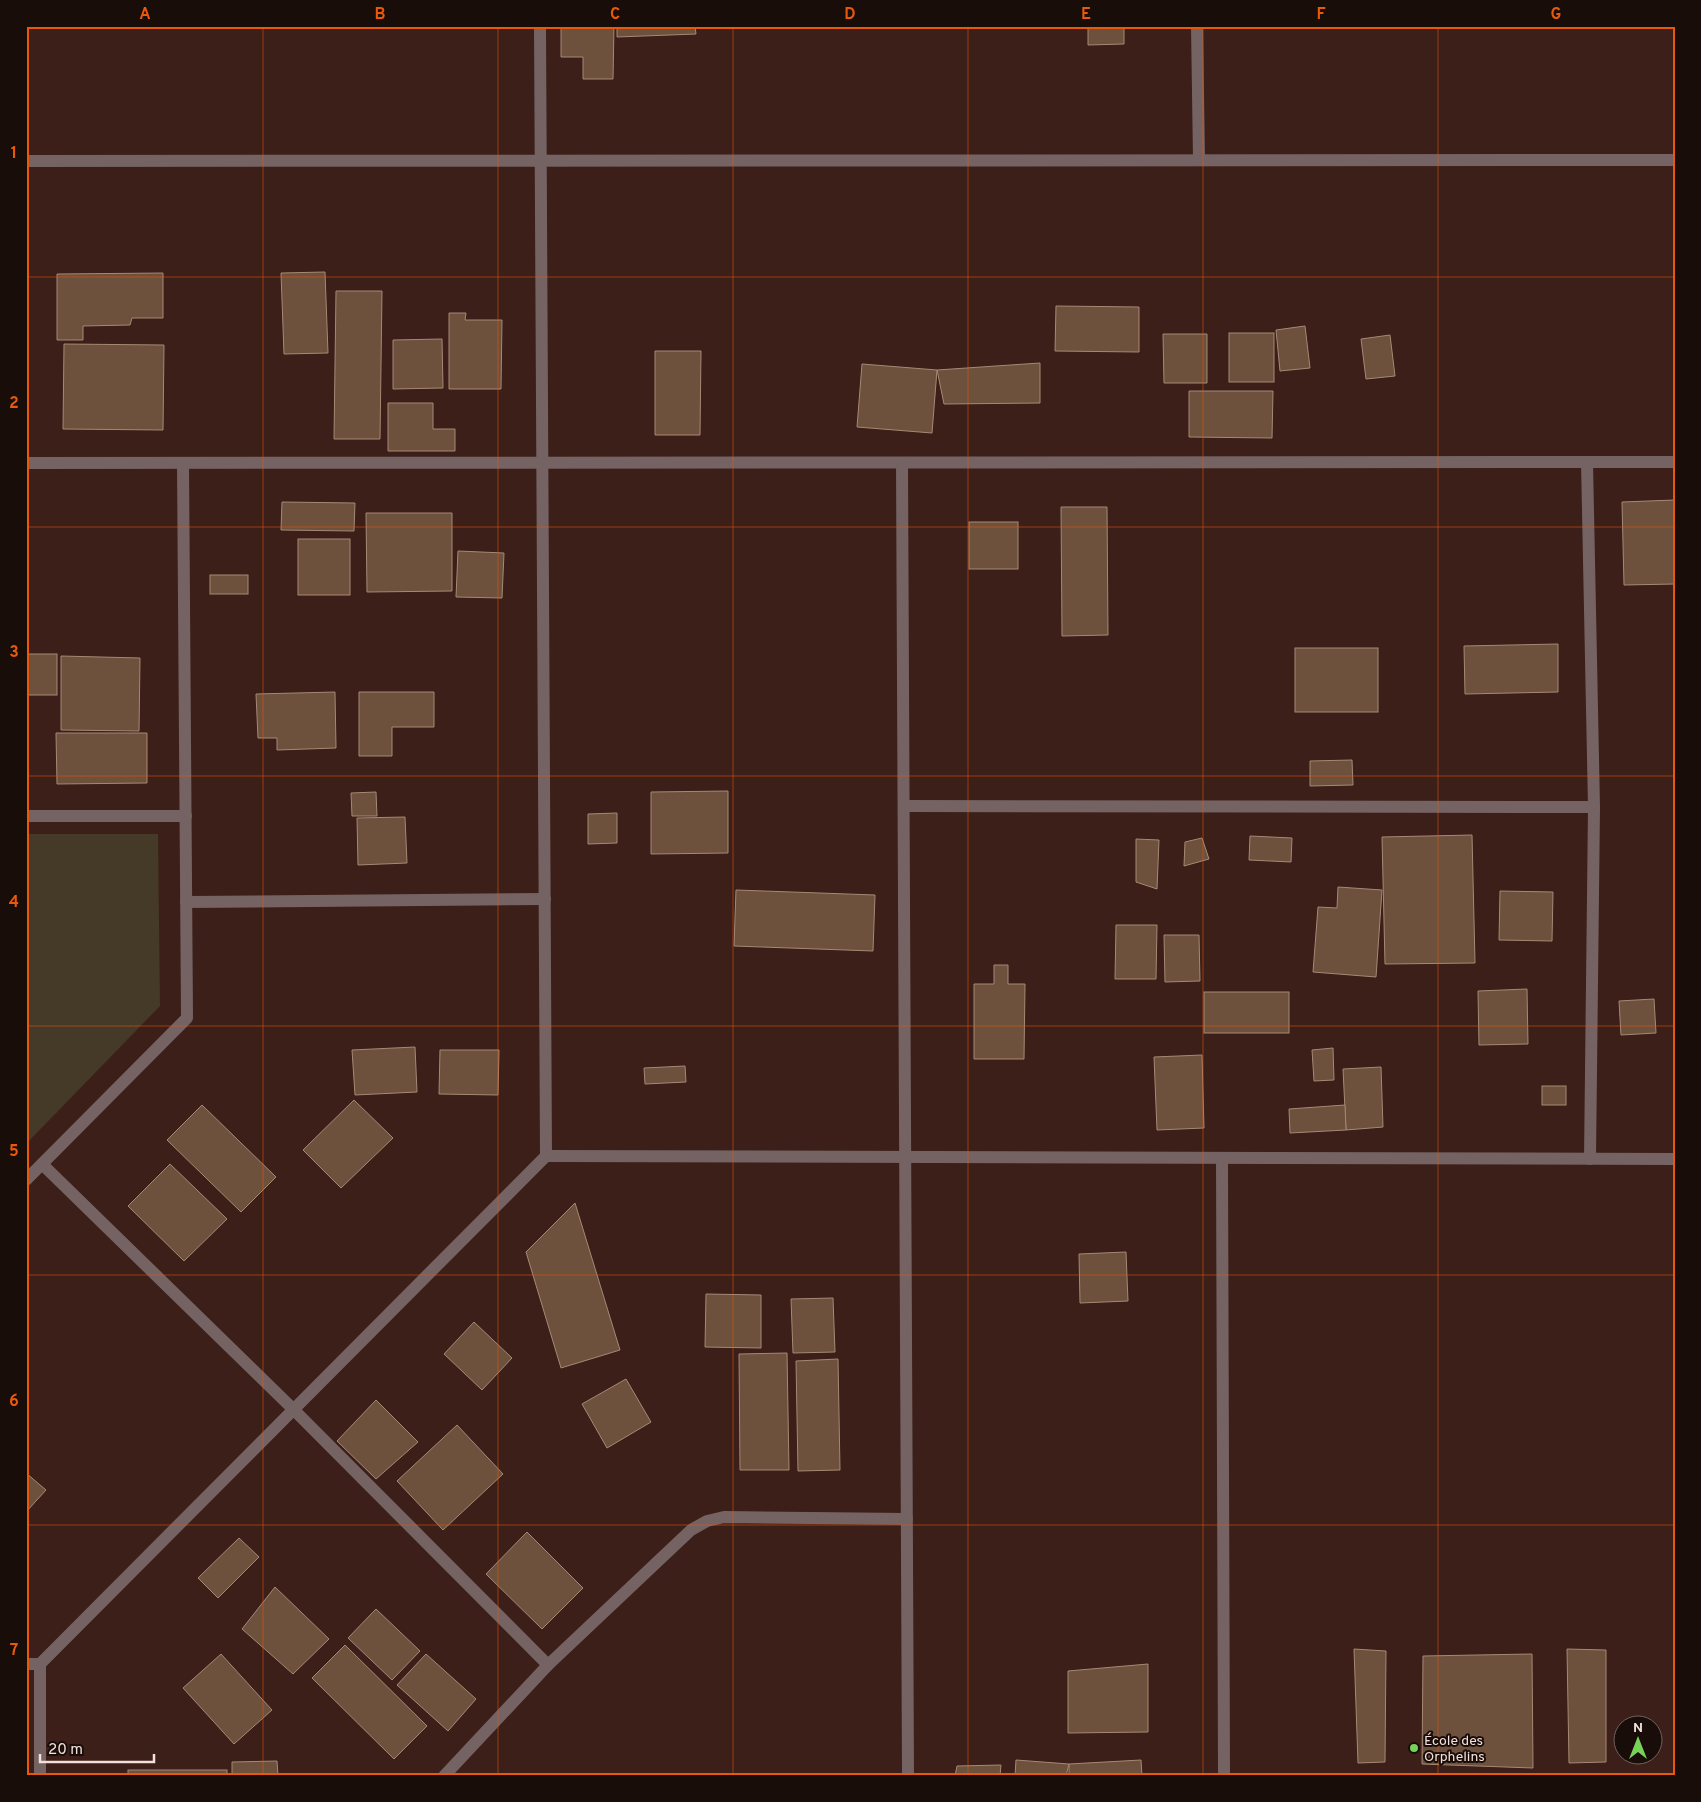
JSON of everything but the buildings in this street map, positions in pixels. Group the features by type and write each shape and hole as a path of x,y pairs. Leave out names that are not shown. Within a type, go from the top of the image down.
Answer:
{"street":[{"path":"40,1776 40,1664 546,1156 540,26"},
{"path":"1197,26 1199,160"},
{"path":"26,161 1675,160"},
{"path":"26,1180 187,1018 183,462"},
{"path":"902,462 908,1776"},
{"path":"1587,462 1594,807 1590,1159"},
{"path":"26,463 1675,462"},
{"path":"904,806 1594,807"},
{"path":"26,816 186,816"},
{"path":"186,902 545,899"},
{"path":"546,1156 1675,1159"},
{"path":"1222,1158 1224,1776"},
{"path":"42,1164 294,1410 548,1665"},
{"path":"444,1776 548,1665 691,1530 707,1520 724,1517 907,1519"},
{"path":"26,1664 40,1664"}],"shaded area":[{"path":"26,834 158,834 160,1006 26,1144"}],"place":[{"name":"École des Orphelins","path":"1414,1748"}]}
